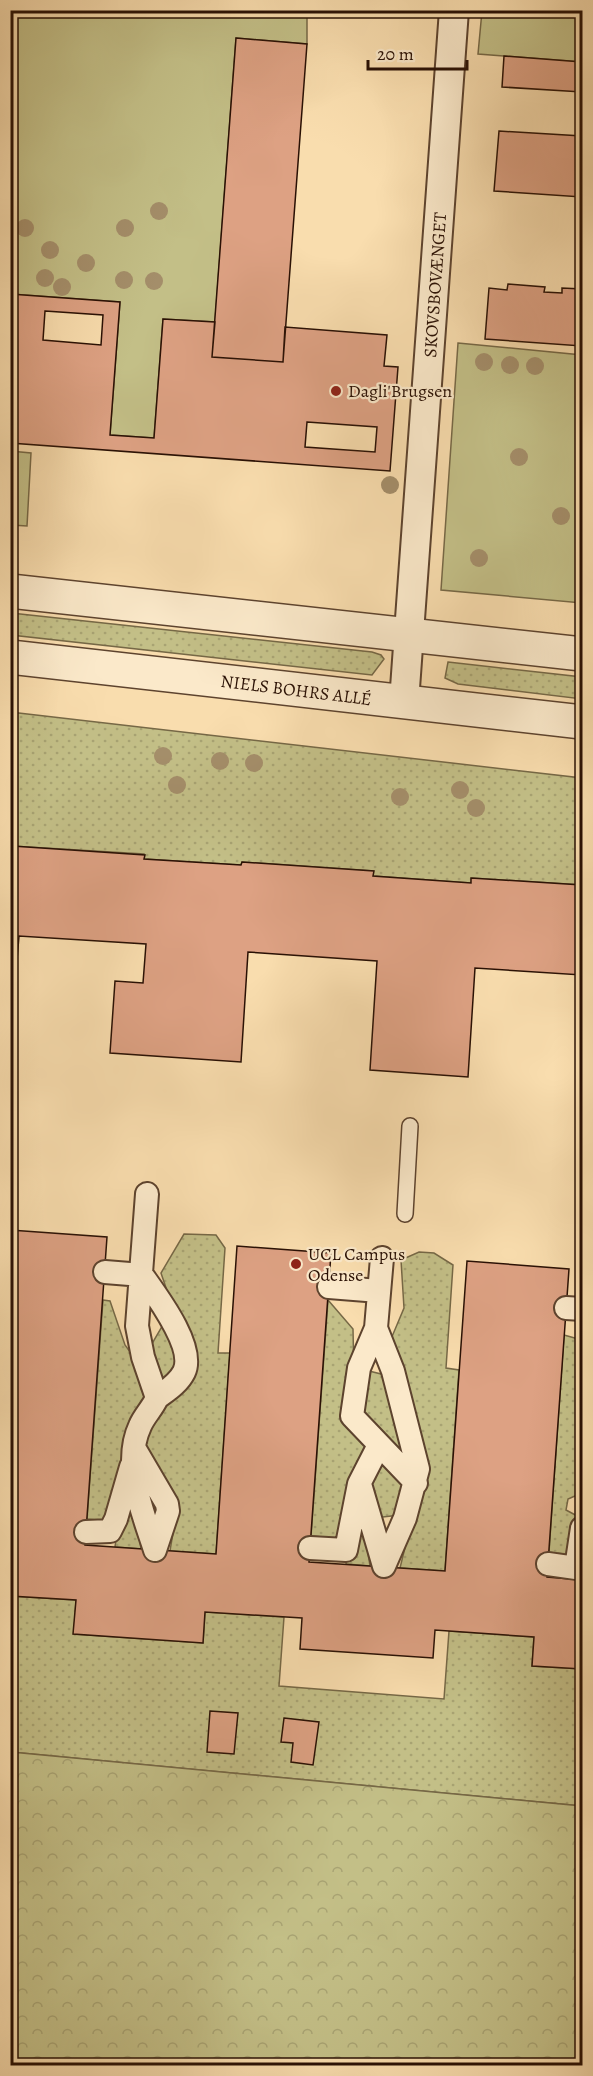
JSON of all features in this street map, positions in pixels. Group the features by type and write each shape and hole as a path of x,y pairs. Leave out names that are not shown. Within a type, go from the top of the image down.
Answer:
{"street":[{"name":"SKOVSBOVÆNGET","path":"405,702 454,10"},
{"path":"10,591 582,654"},
{"name":"NIELS BOHRS ALLÉ","path":"10,657 582,722"},
{"path":"147,1194 137,1326 143,1357 157,1398"},
{"path":"382,1258 376,1328 359,1368 351,1410 356,1422 416,1483"},
{"path":"86,1532 110,1531 116,1519 140,1426 157,1398 168,1390 184,1372 186,1356 167,1308 142,1275 105,1272"},
{"path":"329,1287 379,1291"},
{"path":"359,1484 384,1566 405,1518 418,1469 393,1371 376,1328"},
{"path":"310,1548 346,1550 359,1484 379,1445"},
{"path":"548,1564 576,1568 582,1528"}],"lane":[{"path":"405,1214 410,1126"}],"green space":[{"path":"10,11 307,11 307,44 236,38 215,322 163,319 154,438 110,435 120,302 11,294"},
{"path":"482,11 582,11 582,62 478,54"},
{"path":"458,343 582,355 582,603 441,590"},
{"path":"10,451 31,453 27,526 11,525"},
{"path":"11,613 372,652 381,655 384,659 372,675 11,635"},
{"path":"448,662 582,677 582,699 458,684 445,678"},
{"path":"10,712 582,778 582,885 472,878 471,883 373,876 373,871 242,862 241,865 144,859 144,854 12,846 11,849"},
{"path":"184,1234 216,1235 225,1248 218,1353 230,1353 216,1554 170,1551 176,1515 140,1448 188,1353 161,1273"},
{"path":"419,1252 434,1253 453,1265 446,1368 459,1370 445,1571 400,1568 424,1470 391,1339 404,1308 401,1260"},
{"path":"103,1300 110,1301 125,1345 133,1356 148,1392 107,1521 87,1519"},
{"path":"328,1300 353,1329 354,1378 369,1440 345,1539 311,1536"},
{"path":"164,1323 182,1356 163,1388 150,1347"},
{"path":"564,1335 582,1340 582,1493 568,1499 566,1510 581,1518 575,1555 549,1552"},
{"path":"369,1371 381,1374 391,1385 408,1463 356,1405"},
{"path":"378,1455 405,1478 400,1515 374,1518 366,1478"},
{"path":"131,1480 141,1549 115,1547 119,1517"},
{"path":"359,1494 370,1566 346,1564"},
{"path":"10,1596 76,1600 74,1634 203,1643 205,1612 284,1617 279,1686 444,1699 449,1631 534,1637 532,1666 582,1669 582,1806 11,1752"},
{"path":"11,1752 582,1806 582,2065 11,2065"}],"building":[{"path":"236,38 307,44 283,362 212,357"},
{"path":"504,56 582,62 582,92 502,87"},
{"path":"499,131 582,136 582,197 494,191"},
{"path":"508,284 545,287 544,292 562,293 562,288 582,289 582,346 485,339 489,288 507,290"},
{"path":"10,294 120,302 110,435 154,438 163,319 215,322 212,357 283,362 285,327 387,335 384,366 398,367 390,471 10,443","holes":["45,311 103,315 101,345 43,340","307,422 377,427 375,452 305,447"]},
{"path":"12,846 145,855 144,859 241,865 242,862 374,871 373,876 471,883 471,878 582,885 582,975 475,968 468,1077 370,1070 377,961 248,952 241,1062 110,1053 115,981 143,983 146,944 19,936 10,1043"},
{"path":"10,1230 107,1237 85,1545 216,1554 237,1246 331,1253 309,1562 445,1571 467,1261 569,1269 547,1577 582,1580 582,1669 532,1666 534,1637 435,1630 433,1658 300,1649 302,1618 205,1612 203,1643 73,1634 76,1600 10,1596"},
{"path":"210,1711 238,1713 234,1754 207,1752"},
{"path":"284,1718 319,1722 313,1765 291,1762 293,1743 281,1742"}],"place":[{"name":"Dagli'Brugsen","path":"336,391"},
{"name":"UCL Campus Odense","path":"296,1264"}]}
